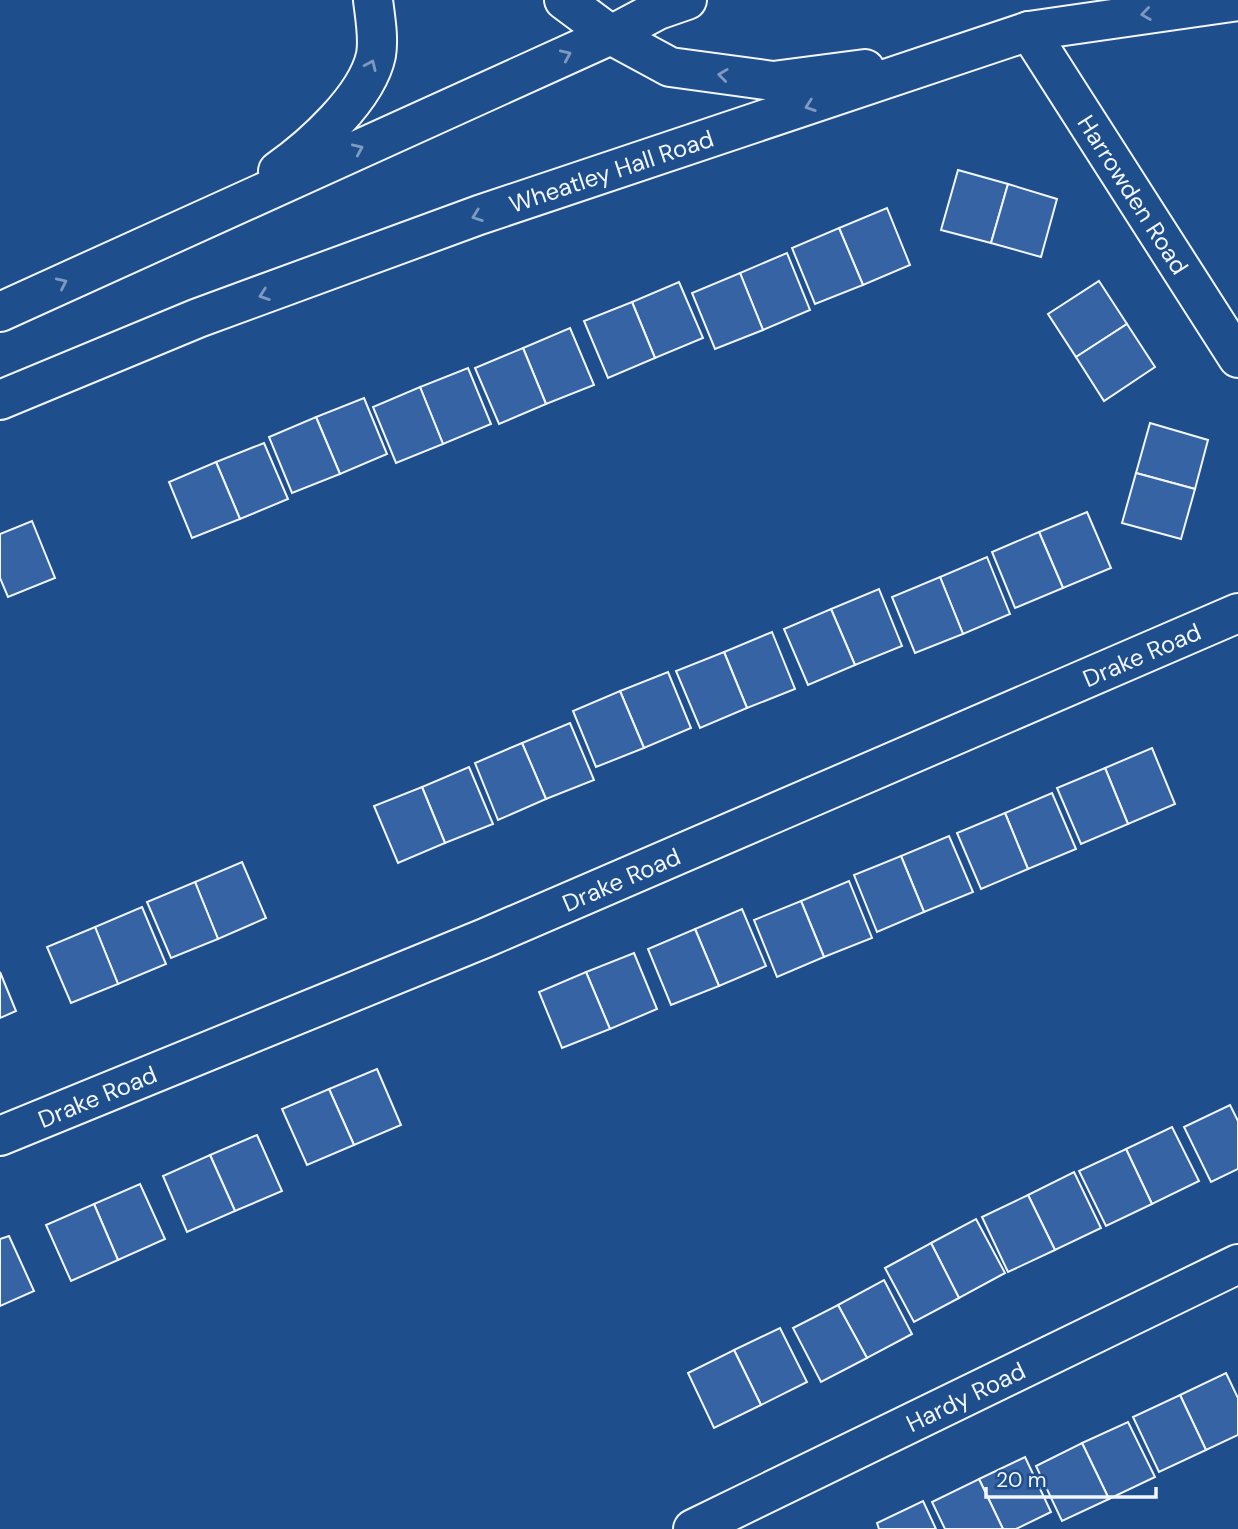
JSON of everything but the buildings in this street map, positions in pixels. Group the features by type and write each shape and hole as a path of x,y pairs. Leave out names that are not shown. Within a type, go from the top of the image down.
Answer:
{"main road":[{"path":"219,212 307,150 357,94 376,55 373,0"},
{"path":"564,0 611,35 670,67 773,81 873,68 984,46"},
{"path":"0,312 611,35 658,10 687,0"},
{"name":"Wheatley Hall Road","path":"0,400 198,317 333,271 479,215 1028,31 1238,1"},
{"name":"Harrowden Road","path":"1028,31 1238,358"},
{"name":"Drake Road","path":"0,1136 485,938 1238,613"},
{"name":"Hardy Road","path":"693,1529 1238,1264"}]}
